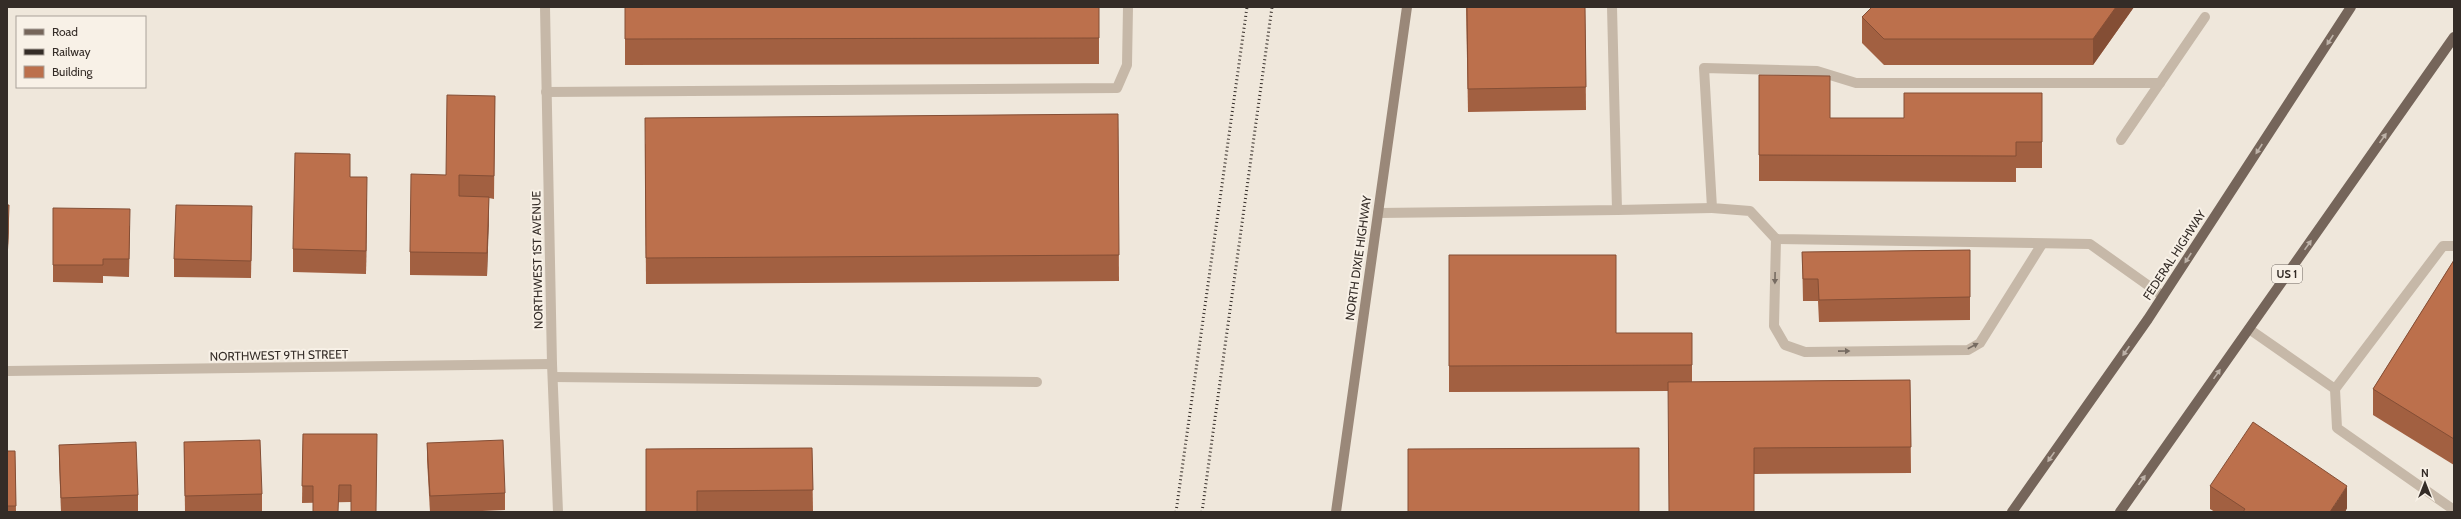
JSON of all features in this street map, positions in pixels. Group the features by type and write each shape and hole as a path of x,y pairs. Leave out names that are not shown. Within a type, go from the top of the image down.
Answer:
{"main road":[{"name":"NORTH DIXIE HIGHWAY","path":"1336,512 1407,7"},
{"name":"FEDERAL HIGHWAY","path":"2012,512 2163,296 2351,7"},
{"name":"US 1","path":"2120,512 2454,36"}],"street":[{"name":"NORTHWEST 1ST AVENUE","path":"545,7 552,364 558,512"},
{"path":"546,92 1117,88 1127,65 1128,7"},
{"path":"1612,7 1617,210"},
{"path":"2121,140 2205,17"},
{"path":"1712,208 1704,68 1818,72 1856,83 2160,82"},
{"path":"1378,213 1712,208 1750,211 1776,239 1774,326 1785,345 1805,352 1968,350 1980,343 2042,244"},
{"path":"1776,239 2090,244 2163,296"},
{"path":"2454,246 2442,246 2335,389 2338,428 2454,510"},
{"path":"2249,329 2335,389"},
{"name":"NORTHWEST 9TH STREET","path":"7,372 552,364"},
{"path":"553,377 1037,382"}],"building":[{"path":"625,7 1099,7 1099,38 625,39"},
{"path":"1467,7 1585,7 1586,87 1468,89"},
{"path":"1872,7 2116,7 2093,39 1884,39 1862,17"},
{"path":"1759,75 1830,76 1830,118 1904,118 1904,93 2042,93 2042,142 2016,142 2016,156 1759,155"},
{"path":"447,95 495,96 494,176 459,175 459,196 489,197 487,253 410,252 411,174 446,175"},
{"path":"1118,114 1119,255 646,258 645,118"},
{"path":"295,153 350,154 350,177 367,177 366,251 293,249"},
{"path":"7,205 9,205 7,260"},
{"path":"176,205 252,206 251,261 174,259"},
{"path":"53,208 130,209 129,259 103,259 103,265 53,265"},
{"path":"1970,250 1970,297 1819,300 1818,279 1803,279 1802,252"},
{"path":"1449,255 1616,255 1616,333 1692,333 1692,365 1449,366"},
{"path":"2454,260 2454,439 2373,389"},
{"path":"1910,380 1911,447 1754,448 1754,512 1669,512 1668,382"},
{"path":"2253,422 2347,486 2330,512 2243,512 2245,509 2210,486"},
{"path":"303,434 377,434 376,512 351,512 351,485 339,485 338,512 313,512 313,486 302,486"},
{"path":"260,440 262,494 185,496 184,442"},
{"path":"503,440 505,493 430,496 427,443"},
{"path":"136,442 138,495 61,498 59,445"},
{"path":"812,448 813,490 697,491 697,512 646,512 646,449"},
{"path":"1639,448 1639,512 1408,512 1408,449"},
{"path":"7,451 15,451 16,506 7,506"}],"railway":[{"path":"1176,512 1247,7"},
{"path":"1202,512 1272,7"}]}
